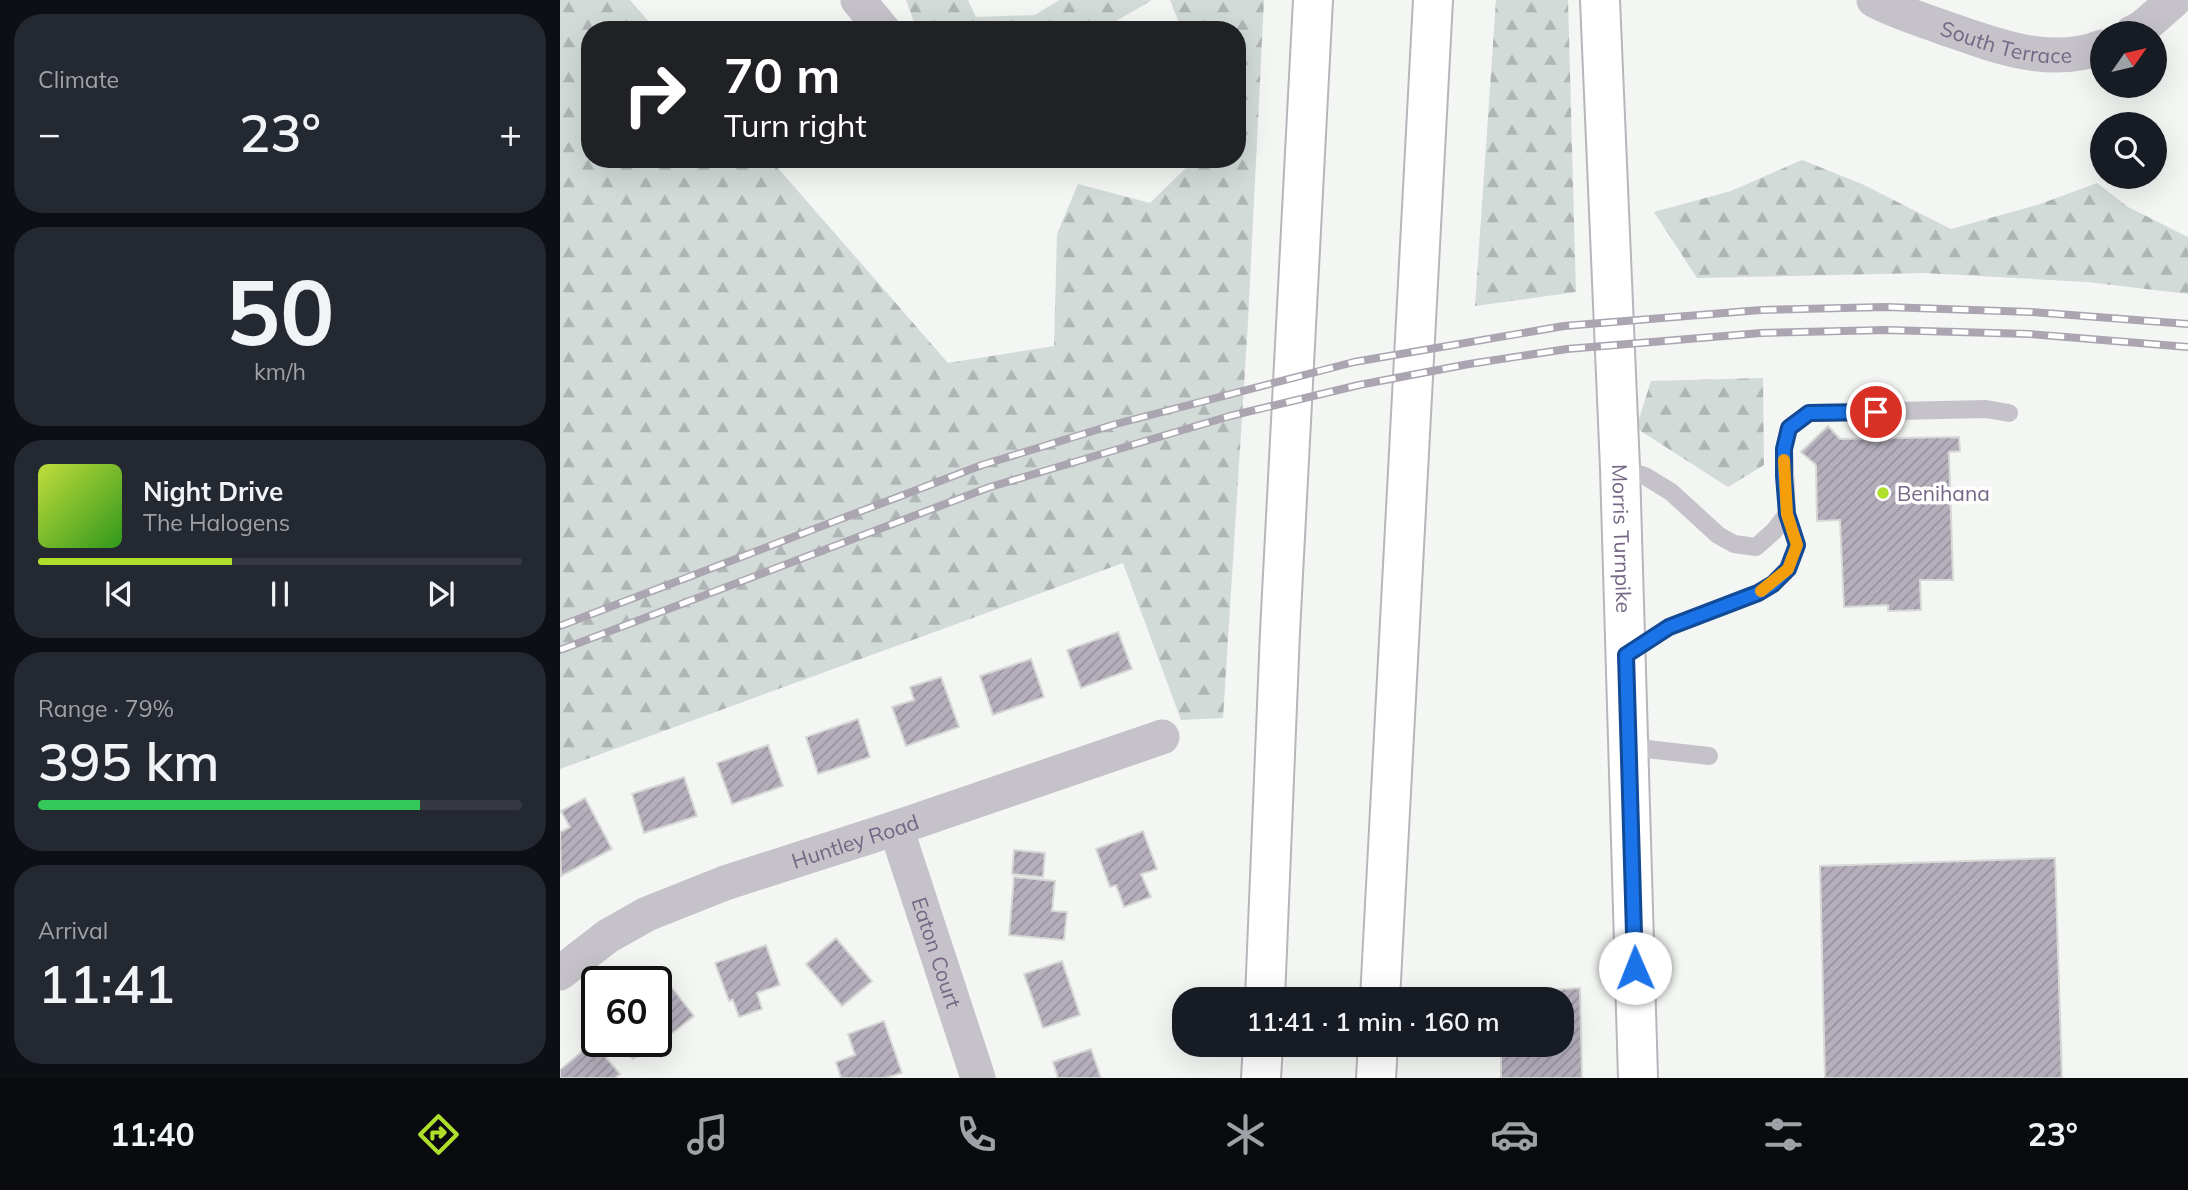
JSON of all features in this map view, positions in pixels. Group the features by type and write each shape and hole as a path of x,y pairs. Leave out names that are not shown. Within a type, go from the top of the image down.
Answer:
{"main road":[{"path":"1265,987 1280,632 1313,0"},
{"path":"1381,987 1433,0"},
{"name":"Morris Turnpike","path":"1600,0 1620,468 1638,1078"},
{"path":"1397,987 1398,658"},
{"path":"1261,1078 1262,1057"},
{"path":"1376,1078 1377,1057"},
{"path":"1397,1057 1397,1078"}],"street":[{"path":"858,0 876,21"},
{"name":"South Terrace","path":"1874,0 1969,36 2024,53 2058,56 2090,52"},
{"path":"2150,21 2174,0"},
{"name":"Huntley Road","path":"560,973 608,936 647,914 725,883 1162,737"},
{"name":"Eaton Court","path":"896,828 978,1078"}],"lane":[{"path":"1626,655 1669,627 1758,593 1773,584 1788,569 1797,545 1787,514 1784,449 1789,428 1809,413 1986,409 2009,413"},
{"path":"1620,468 1646,476 1671,492 1718,535 1734,544 1756,547 1774,531 1787,514"},
{"path":"1629,747 1709,756"}],"green space":[{"path":"560,0 630,0 648,21 581,21 581,168 778,168 948,363 1054,346 1057,234 1078,184 1150,203 1186,168 1246,168 1246,21 1178,21 1170,0 1264,0 1248,322 1223,718 1181,720 1123,563 560,769"},
{"path":"906,0 968,0 976,17 1035,15 1059,0 1152,0 1116,21 914,21"},
{"path":"1496,0 1568,0 1576,292 1475,306"},
{"path":"1802,160 1862,184 1951,229 2040,204 2090,186 2090,189 2105,189 2128,207 2188,237 2188,294 2087,282 1924,273 1697,278 1654,212 1731,191"},
{"path":"1763,378 1764,465 1728,487 1636,428 1651,381"}],"building":[{"name":"Benihana","path":"1828,426 1840,439 1959,437 1960,451 1949,452 1953,580 1920,580 1921,610 1888,611 1888,605 1844,607 1840,520 1817,521 1816,465 1801,452"},
{"path":"1118,632 1132,669 1081,688 1067,650"},
{"path":"1031,659 1044,697 993,715 980,676"},
{"path":"941,677 959,727 906,746 892,707 914,700 910,687"},
{"path":"858,719 870,757 818,774 806,737"},
{"path":"768,745 783,786 732,804 717,763"},
{"path":"684,777 697,816 644,833 632,794"},
{"path":"585,798 612,849 561,876 560,832 570,827 561,811"},
{"path":"1143,831 1157,869 1141,874 1151,897 1124,907 1116,885 1110,887 1096,849"},
{"path":"1014,850 1045,853 1043,877 1012,874"},
{"path":"2055,858 2062,1078 1825,1078 1820,866"},
{"path":"1014,877 1055,881 1052,911 1067,912 1064,940 1009,935"},
{"path":"836,938 872,981 842,1006 806,964"},
{"path":"766,945 780,985 757,993 762,1009 739,1017 733,1000 729,1001 715,963"},
{"path":"1062,961 1080,1015 1043,1028 1024,974"},
{"path":"672,988 694,1016 672,1033"},
{"path":"1574,988 1580,988 1582,1078 1501,1078 1501,1057 1574,1057"},
{"path":"884,1021 902,1073 885,1078 841,1078 836,1062 855,1055 848,1034"},
{"path":"1091,1049 1101,1078 1058,1078 1053,1062"},
{"path":"581,1052 581,1057 606,1057 620,1074 615,1078 560,1078 560,1070"}],"railway":[{"path":"560,626 982,465 1116,424 1354,362 1564,326 1761,310 1886,307 2031,312 2188,324"},
{"path":"560,650 990,487 1230,416 1359,385 1469,364 1567,349 1761,333 1886,330 2030,334 2188,347"}],"slow traffic":[{"path":"1761,591 1773,584 1788,569 1797,545 1787,514 1784,460"}],"place":[{"name":"Benihana","path":"1883,493"}],"route":[{"path":"1635,968 1626,655 1669,627 1725,607 1773,584 1788,569 1797,545 1787,514 1784,476 1784,449 1789,428 1809,413 1876,412"}]}
